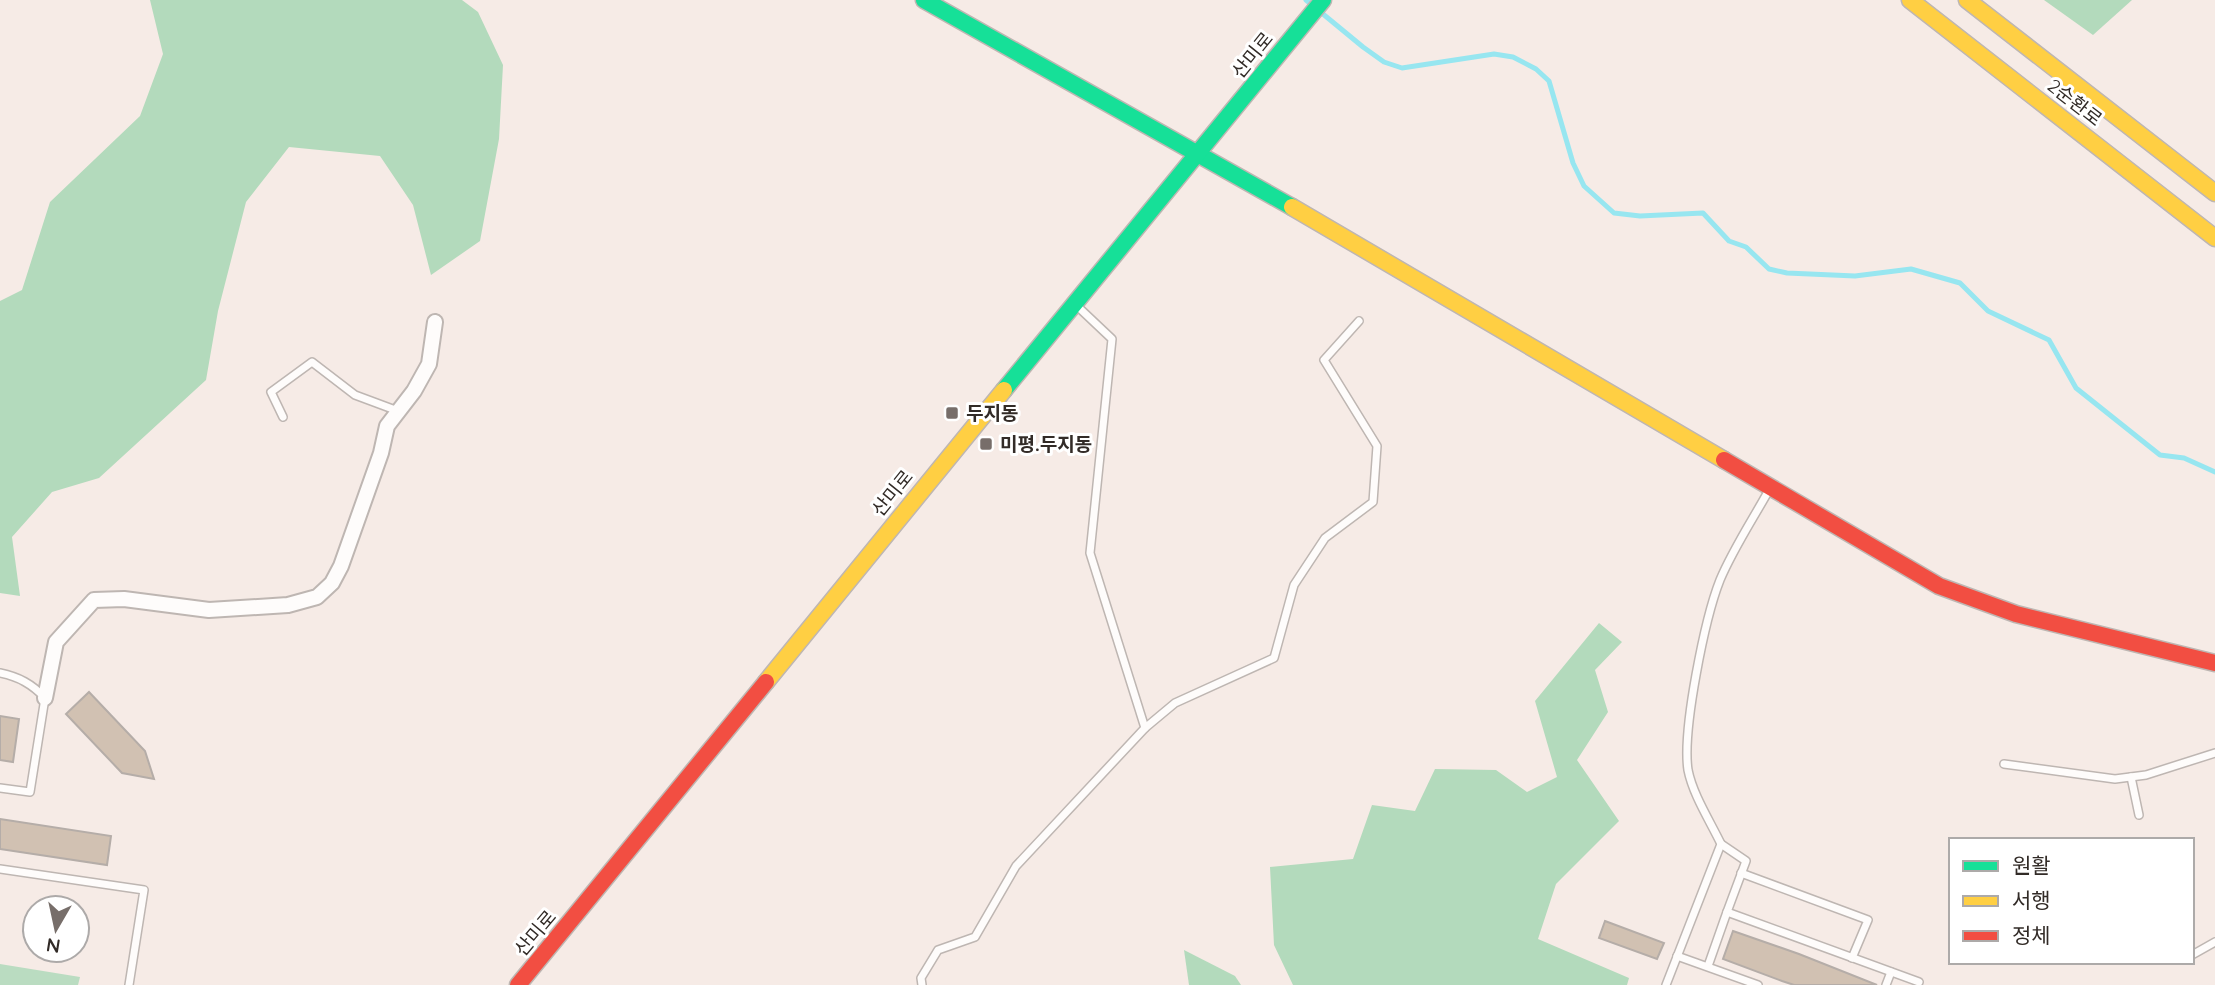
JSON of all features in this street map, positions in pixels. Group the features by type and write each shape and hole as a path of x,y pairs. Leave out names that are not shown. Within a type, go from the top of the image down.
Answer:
{"street":[{"path":"925,0 1200,153 1909,571 1968,598 2016,614 2215,663"},
{"name":"산미로","path":"518,985 1323,0"},
{"name":"2순환로","path":"1910,0 2215,238"},
{"name":"2순환로","path":"1967,0 2215,193"},
{"path":"45,698 56,642 93,600 124,598 209,610 288,605 317,597 332,583 341,566 381,453 387,426 414,391 429,364 435,322"}],"lane":[{"path":"1076,304 1112,339 1090,553 1145,728"},
{"path":"922,985 921,978 938,950 975,936 1016,866 1145,728 1175,703 1274,658 1294,585 1325,538 1373,502 1377,446 1324,360 1359,321"},
{"path":"283,417 271,392 312,362 355,395 398,411"},
{"path":"1707,966 1746,861 1721,844 1690,779 1687,750 1689,724 1708,617 1721,579 1770,489"},
{"path":"0,673 15,676 33,685 45,698 30,792 0,788"},
{"path":"2004,764 2080,776 2131,777 2215,753"},
{"path":"2131,777 2139,815"},
{"path":"1666,985 1721,844"},
{"path":"0,869 144,891 129,985"},
{"path":"1741,873 1868,919 1852,958"},
{"path":"1727,912 1919,982"},
{"path":"2194,954 2215,942"},
{"path":"1677,956 1758,985"},
{"path":"1886,985 1891,972"}],"green space":[{"path":"150,0 462,0 478,12 503,65 499,139 480,241 431,275 413,205 380,156 289,147 246,202 218,311 206,380 99,478 52,492 12,537 20,596 0,593 0,301 22,290 50,202 140,116 163,54"},
{"path":"2044,0 2132,0 2093,35"},
{"path":"1599,623 1622,642 1595,670 1608,712 1577,760 1619,821 1556,884 1538,939 1629,978 1627,985 1293,985 1274,945 1270,867 1353,859 1372,805 1415,811 1435,769 1496,770 1527,792 1557,777 1535,701"},
{"path":"1184,950 1235,976 1241,985 1189,985"},
{"path":"0,964 80,977 78,985 0,985"}],"building":[{"path":"89,692 145,751 154,779 122,773 66,714"},
{"path":"0,716 19,719 13,762 0,760"},
{"path":"0,819 111,836 107,865 0,849"},
{"path":"1605,921 1664,943 1657,959 1599,938"},
{"path":"1733,931 1877,985 1794,985 1723,959"}],"waterway":[{"path":"1306,0 1384,62 1402,68 1494,54 1513,57 1536,69 1549,81 1573,163 1584,186 1614,213 1640,216 1703,213 1729,241 1746,247 1769,269 1787,273 1855,276 1911,269 1960,283 1988,311 2049,340 2076,388 2160,455 2184,458 2215,472"}],"traffic: fast":[{"path":"924,0 1292,207"},
{"path":"1004,390 1323,0"}],"traffic: slow":[{"path":"1910,0 2215,238"},
{"path":"1967,0 2215,193"},
{"path":"1292,207 1724,460"},
{"path":"766,682 1004,390"}],"traffic: jam":[{"path":"1724,460 1939,586 2016,614 2215,663"},
{"path":"518,985 766,682"}],"place":[{"name":"두지동","path":"952,413"},
{"name":"미평.두지동","path":"986,444"}]}
